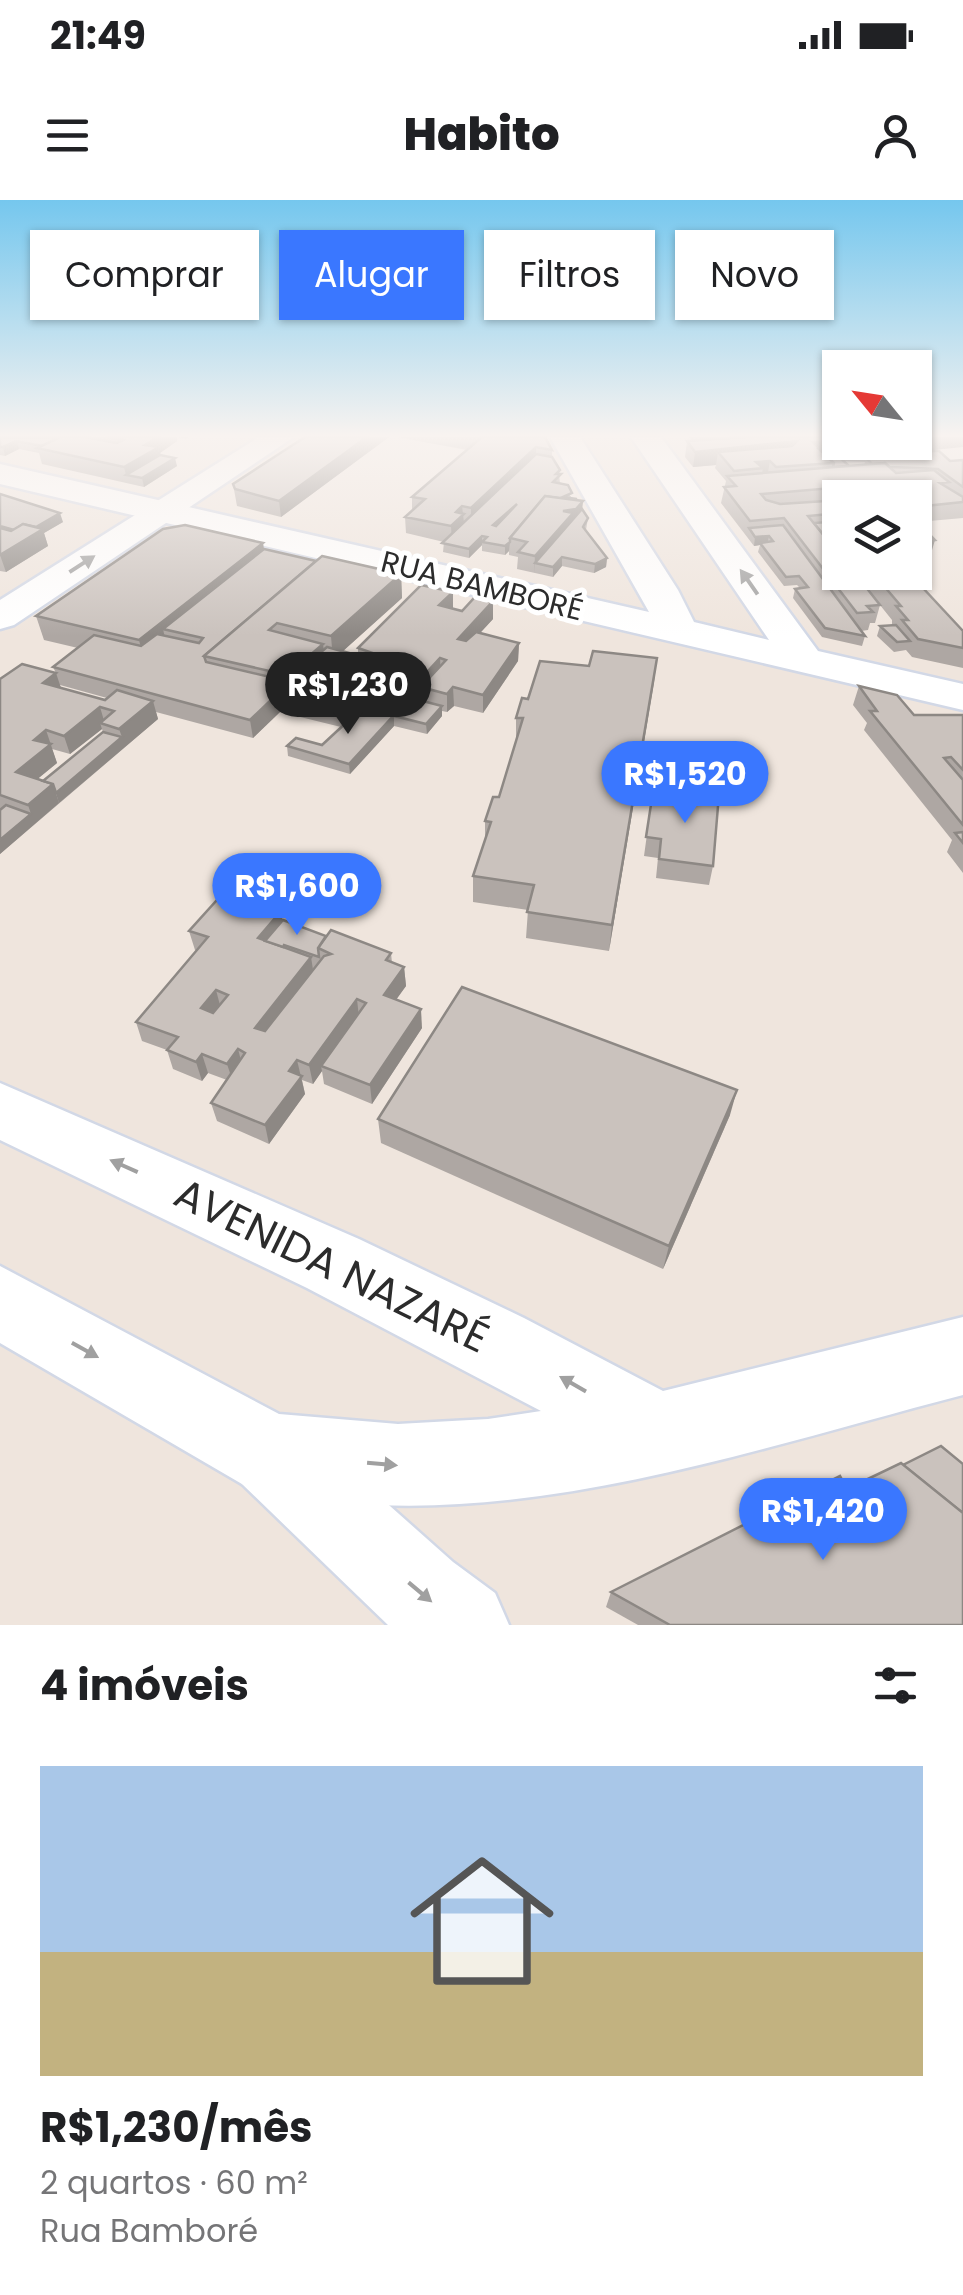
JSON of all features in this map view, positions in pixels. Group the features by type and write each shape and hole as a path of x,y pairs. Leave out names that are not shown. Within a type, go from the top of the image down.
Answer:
{"street":[{"name":"RUA BAMBORÉ","path":"130,504 963,697"},
{"path":"0,617 175,504"},
{"path":"606,504 659,590 679,634"},
{"path":"693,504 804,662"},
{"name":"AVENIDA NAZARÉ","path":"0,1110 332,1261 556,1374 658,1434"},
{"path":"0,1302 271,1455 421,1594 462,1625"},
{"path":"271,1455 398,1466 488,1461 658,1434 963,1356"}],"building":[{"path":"0,504 30,504 60,513 36,527 23,524 14,530 0,526"},
{"path":"420,504 476,504 471,508 462,506 456,512 464,514 451,526 405,517"},
{"path":"484,504 539,504 505,546 482,542 487,537 482,536 469,549 442,543"},
{"path":"539,504 581,504 576,509 563,511 573,513 535,556 518,552 527,542 510,538"},
{"path":"737,504 822,504 822,515 808,516 822,533 822,567 784,518 750,521"},
{"path":"582,509 588,518 583,527 607,558 595,564 562,557 553,567 535,563"},
{"path":"23,524 43,529 0,555 0,528 11,531"},
{"path":"185,525 263,543 139,640 36,616 163,529"},
{"path":"783,525 822,578 822,590 831,590 865,636 825,628 795,589 808,587 799,576 786,577 760,543 773,541 769,536 755,537 749,528"},
{"path":"264,549 316,561 204,656 206,662 287,681 327,647 425,674 394,706 352,696 341,709 277,694 250,720 53,667 94,635 141,646 157,634 199,643 203,638 163,629"},
{"path":"322,556 401,574 331,636 277,623 269,630 323,644 287,675 204,656"},
{"path":"421,585 453,592 439,605 462,611 475,597 493,601 458,639 466,641 476,632 519,643 483,695 453,687 447,694 421,687 446,660 440,658 427,672 358,648"},
{"path":"839,590 868,590 880,605 867,606 873,612 857,613"},
{"path":"887,590 925,590 963,631 963,648 918,639 902,620 908,620 896,606 901,606"},
{"path":"896,625 910,641 897,642 880,626"},
{"path":"593,651 657,658 612,925 527,912 534,885 473,876 491,822 485,821 493,797 499,797 523,718 516,718 522,698 528,699 540,661 589,666"},
{"path":"22,664 56,673 43,683 105,700 117,690 153,701 119,729 100,723 114,711 100,707 64,736 46,730 34,740 51,744 16,772 53,784 28,805 0,795 0,679"},
{"path":"859,686 897,695 914,715 963,715 963,770 951,757 944,758 963,780 963,825 870,711 877,711"},
{"path":"411,698 442,706 426,724 394,716"},
{"path":"363,707 394,715 349,764 287,746 296,738 322,745"},
{"path":"103,732 122,737 56,793 53,784 43,781"},
{"path":"669,787 719,794 713,866 659,859 661,839 646,837 652,798 667,799"},
{"path":"6,805 31,814 0,840 0,810"},
{"path":"226,890 281,911 258,938 311,957 255,1028 265,1031 324,956 331,954 318,948 331,930 391,953 386,960 404,967 384,995 421,1009 370,1085 321,1066 366,1003 357,999 309,1065 297,1060 289,1071 302,1076 265,1125 211,1103 245,1053 238,1049 227,1064 202,1054 196,1062 167,1050 178,1037 136,1022 208,937 189,931","holes":["216,990 228,995 213,1013 201,1008"]},
{"path":"283,920 326,936 318,948 319,957 265,941"},
{"path":"462,987 737,1090 669,1246 378,1119"},
{"path":"941,1446 963,1464 963,1513 903,1465"},
{"path":"901,1463 963,1513 963,1625 670,1625 611,1592 840,1476 847,1489"}]}
